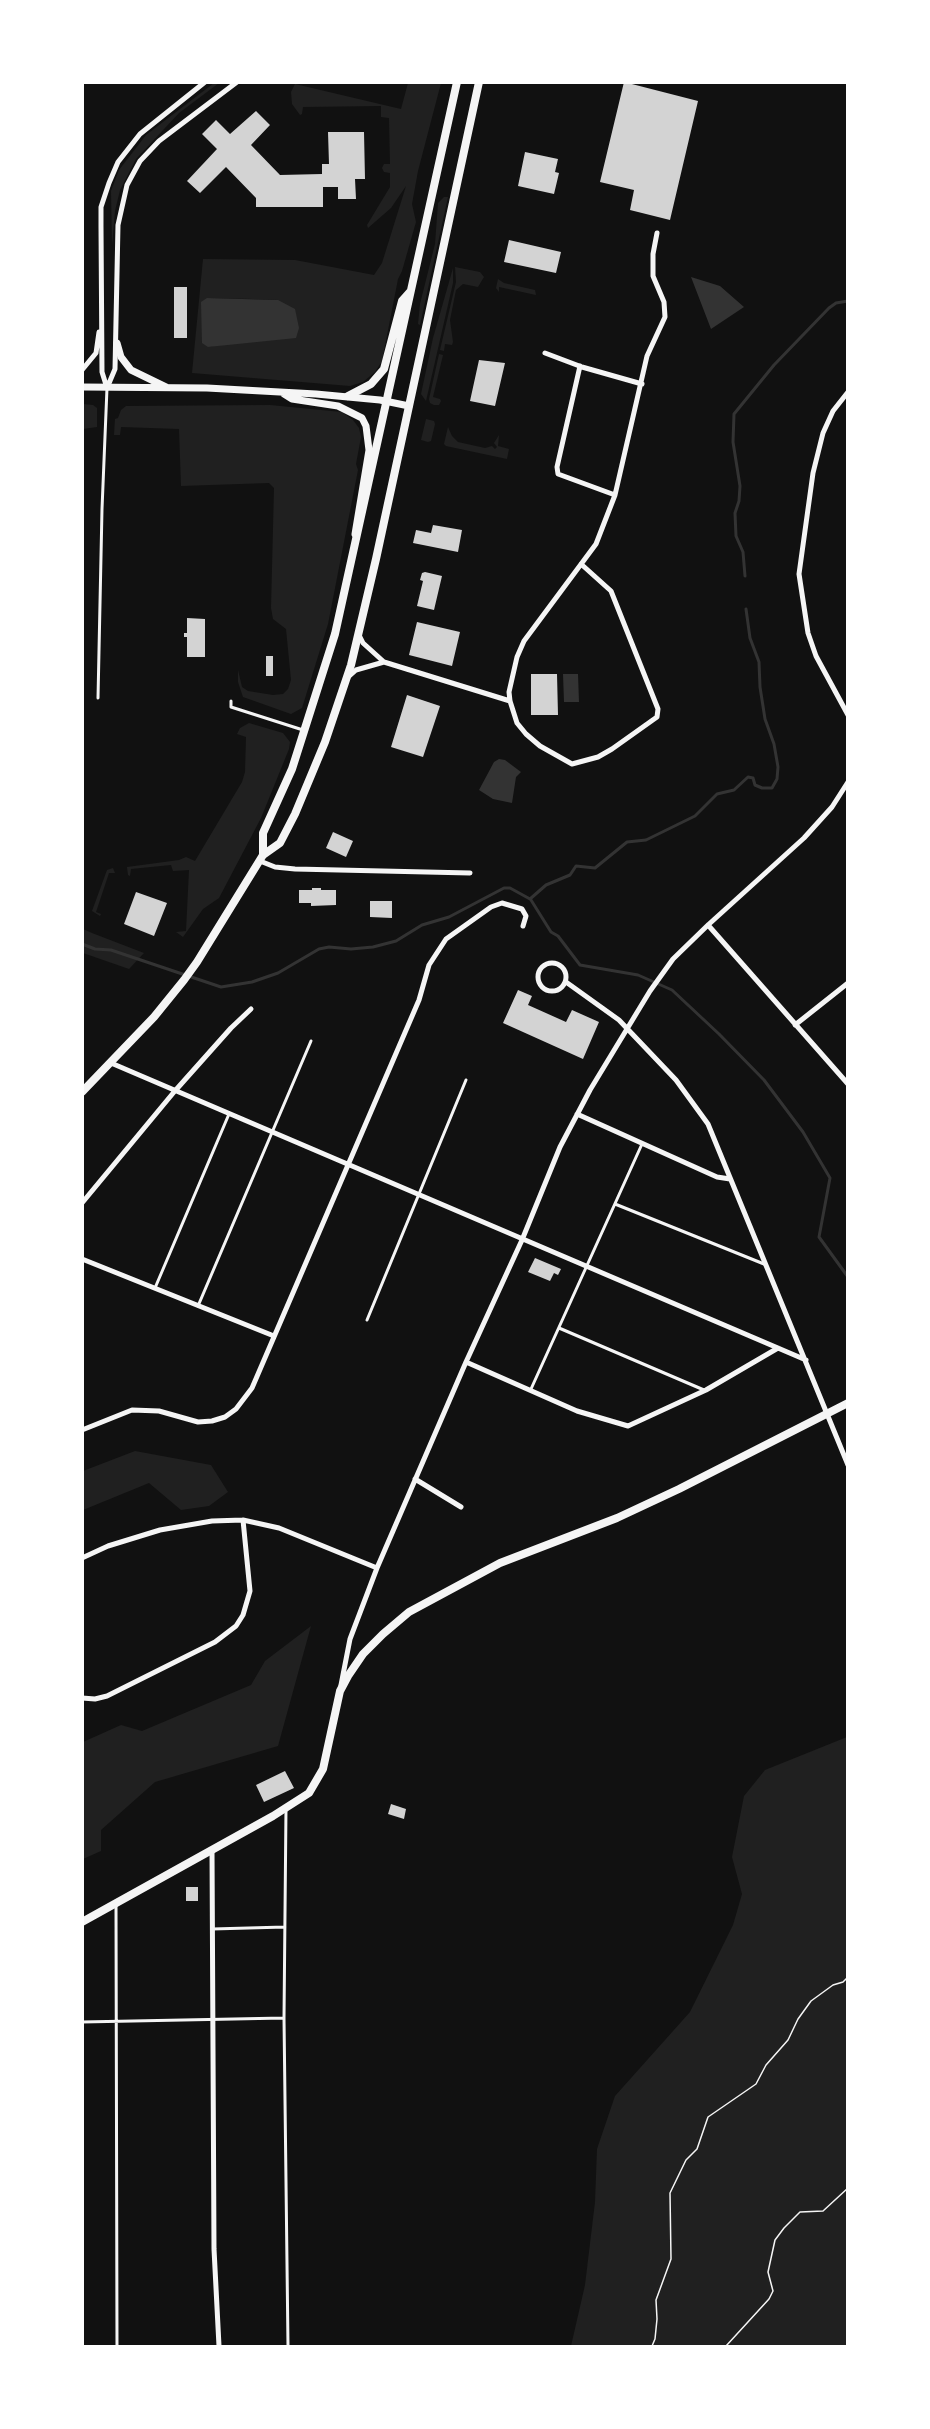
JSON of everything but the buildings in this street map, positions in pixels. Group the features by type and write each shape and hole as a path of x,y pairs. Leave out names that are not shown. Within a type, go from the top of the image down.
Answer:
{"main road":[{"path":"261,858 263,833 292,769 335,634 457,82"},
{"path":"82,1092 111,1064 169,999 197,962 261,858 280,843 295,814 325,742 347,678 358,634 479,82"},
{"path":"348,396 371,384 384,369 402,301 411,291"},
{"path":"82,1922 309,1793 323,1769 340,1692 355,1665 382,1634 427,1601 500,1563 617,1518 679,1489 848,1403"}],"street":[{"path":"107,388 102,372 101,207 112,173 140,134 205,82"},
{"path":"107,388 116,369 118,225 125,190 133,173 159,141 237,82"},
{"path":"581,564 611,591 658,709 657,717 612,749 598,757 572,764 540,746 517,723 510,701 515,665 524,641 581,564 596,544 615,495 650,348 664,318 664,302 653,276 653,254 657,233"},
{"path":"82,370 96,353 102,321"},
{"path":"117,343 121,357 131,370 168,388"},
{"path":"545,353 642,384"},
{"path":"580,366 557,467 558,474 615,495"},
{"path":"82,387 282,392 348,396 409,406"},
{"path":"282,392 292,399 338,406 362,418 366,426 369,450 355,525 354,549"},
{"path":"848,392 833,411 823,434 813,473 799,574 804,616 810,641 848,715"},
{"path":"358,634 363,643 384,662 510,701"},
{"path":"347,678 356,670 384,662"},
{"path":"340,1692 350,1639 377,1568 466,1362 522,1240 560,1147 578,1114 654,985 673,959 804,838 832,807 848,782"},
{"path":"261,858 274,867 295,870 470,873"},
{"path":"82,1430 132,1410 159,1411 198,1422 225,1417 236,1409 252,1388 419,1000 429,965 446,939 491,907 502,903 516,907 526,913 523,926"},
{"path":"708,925 848,1084"},
{"path":"550,963 556,963 565,970 566,982 558,990 546,990 539,981 540,970 550,963"},
{"path":"566,982 620,1020 676,1080 708,1124 848,1465"},
{"path":"795,1025 848,983"},
{"path":"82,1203 174,1092 251,1009"},
{"path":"111,1064 806,1360"},
{"path":"578,1114 717,1177 730,1179"},
{"path":"82,1259 274,1336"},
{"path":"466,1362 577,1411 628,1426 706,1390 778,1348"},
{"path":"415,1479 460,1507"},
{"path":"82,1557 125,1540 160,1530 212,1521 243,1520 279,1528 377,1568"},
{"path":"82,1698 95,1699 107,1696 215,1642 236,1626 243,1615 250,1591 243,1520"},
{"path":"212,1850 214,2249 219,2346"}],"lane":[{"path":"98,698 107,388"},
{"path":"231,701 231,707 304,730"},
{"path":"198,1306 311,1041"},
{"path":"367,1320 466,1080"},
{"path":"154,1288 229,1114"},
{"path":"531,1391 642,1143"},
{"path":"615,1204 766,1264"},
{"path":"559,1328 706,1390"},
{"path":"286,1808 284,2018 288,2346"},
{"path":"116,1904 117,2346"},
{"path":"212,1929 285,1927"},
{"path":"82,2022 284,2018"}],"path":[{"path":"652,2346 657,2319 656,2300 671,2259 670,2193 688,2156 697,2149 708,2117 756,2084 766,2065 788,2040 798,2019 811,2001 848,1977"},
{"path":"726,2346 769,2300 773,2290 768,2272 775,2240 784,2228 800,2212 823,2211 848,2188"}],"shaded area":[{"path":"214,83 219,83 179,113 136,159 120,190 115,211 112,246 111,191 119,170 146,135"},
{"path":"408,83 441,83 418,171 412,204 416,222 398,279 382,361 375,372 363,382 350,386 192,373 203,259 295,260 374,275 382,263 406,186 391,208 368,228 367,225 390,187 390,173 384,172 382,168 384,164 390,164 389,118 381,117 381,106 303,107 300,115 292,104 291,92 295,84 401,109","holes":["207,298 278,300 227,344 208,347"]},
{"path":"444,197 448,197 420,325 418,324 420,304 435,244 438,203"},
{"path":"455,267 480,272 484,277 478,287 463,284 456,290 450,320 453,342 452,345 445,344 444,351 440,350 456,282"},
{"path":"453,268 453,283 426,401 421,394 433,338"},
{"path":"691,277 720,286 744,307 711,329"},
{"path":"498,279 504,283 535,290 536,295 499,287 499,292 496,288"},
{"path":"207,298 278,300 295,309 299,328 296,338 208,347 202,343 201,302"},
{"path":"439,354 443,355 433,397 441,401 439,405 434,405 429,399"},
{"path":"83,404 97,408 97,427 83,429"},
{"path":"270,405 342,412 353,420 359,428 361,437 356,464 358,470 328,624 302,708 291,714 243,697 238,682 238,670 242,687 248,691 273,695 283,694 288,689 291,680 286,629 273,619 271,608 274,488 269,483 181,486 179,429 121,427 120,435 114,435 115,419 126,406"},
{"path":"426,419 434,421 435,424 431,441 428,442 421,440"},
{"path":"448,427 458,442 485,448 492,446 495,449 497,447 494,443 499,435 498,446 509,449 507,459 446,446 444,444"},
{"path":"563,674 578,674 579,702 564,702"},
{"path":"249,723 283,733 290,742 289,749 261,818 219,898 203,909 183,937 176,932 186,931 189,870 173,871 171,865 131,869 130,876 127,867 186,857 195,861 242,782 245,772 246,737 237,734 240,728"},
{"path":"499,759 505,760 521,772 516,777 512,803 493,799 479,790 494,762"},
{"path":"113,868 115,873 109,873 96,912 101,914 100,916 92,911 107,870"},
{"path":"83,929 144,953 129,969 83,953"},
{"path":"135,1451 211,1465 228,1492 209,1506 181,1510 149,1483 83,1510 83,1471"},
{"path":"311,1626 278,1746 155,1782 101,1830 101,1851 83,1859 83,1742 121,1725 142,1731 251,1685 265,1661"},
{"path":"847,1737 847,2346 571,2346 585,2285 595,2202 597,2149 615,2096 690,2012 733,1925 742,1894 732,1857 744,1796 765,1770"}],"waterway":[{"path":"745,576 743,552 736,536 735,513 740,486 733,442 734,414 774,365 829,308 836,303 848,301"},
{"path":"82,944 95,949 111,950 221,987 252,982 278,973 319,949 373,947 396,941 422,925 449,917 504,888 510,888 530,899 546,885 570,875 576,866 595,868 627,842 646,840 695,816 717,794 734,790 748,777 753,778 755,785 772,788 777,779 778,767 774,744 765,719 759,662 750,638 746,609"},
{"path":"531,900 551,932 558,936 580,965 638,975 672,990 764,1080 803,1132 830,1178 819,1237 848,1277"}]}
